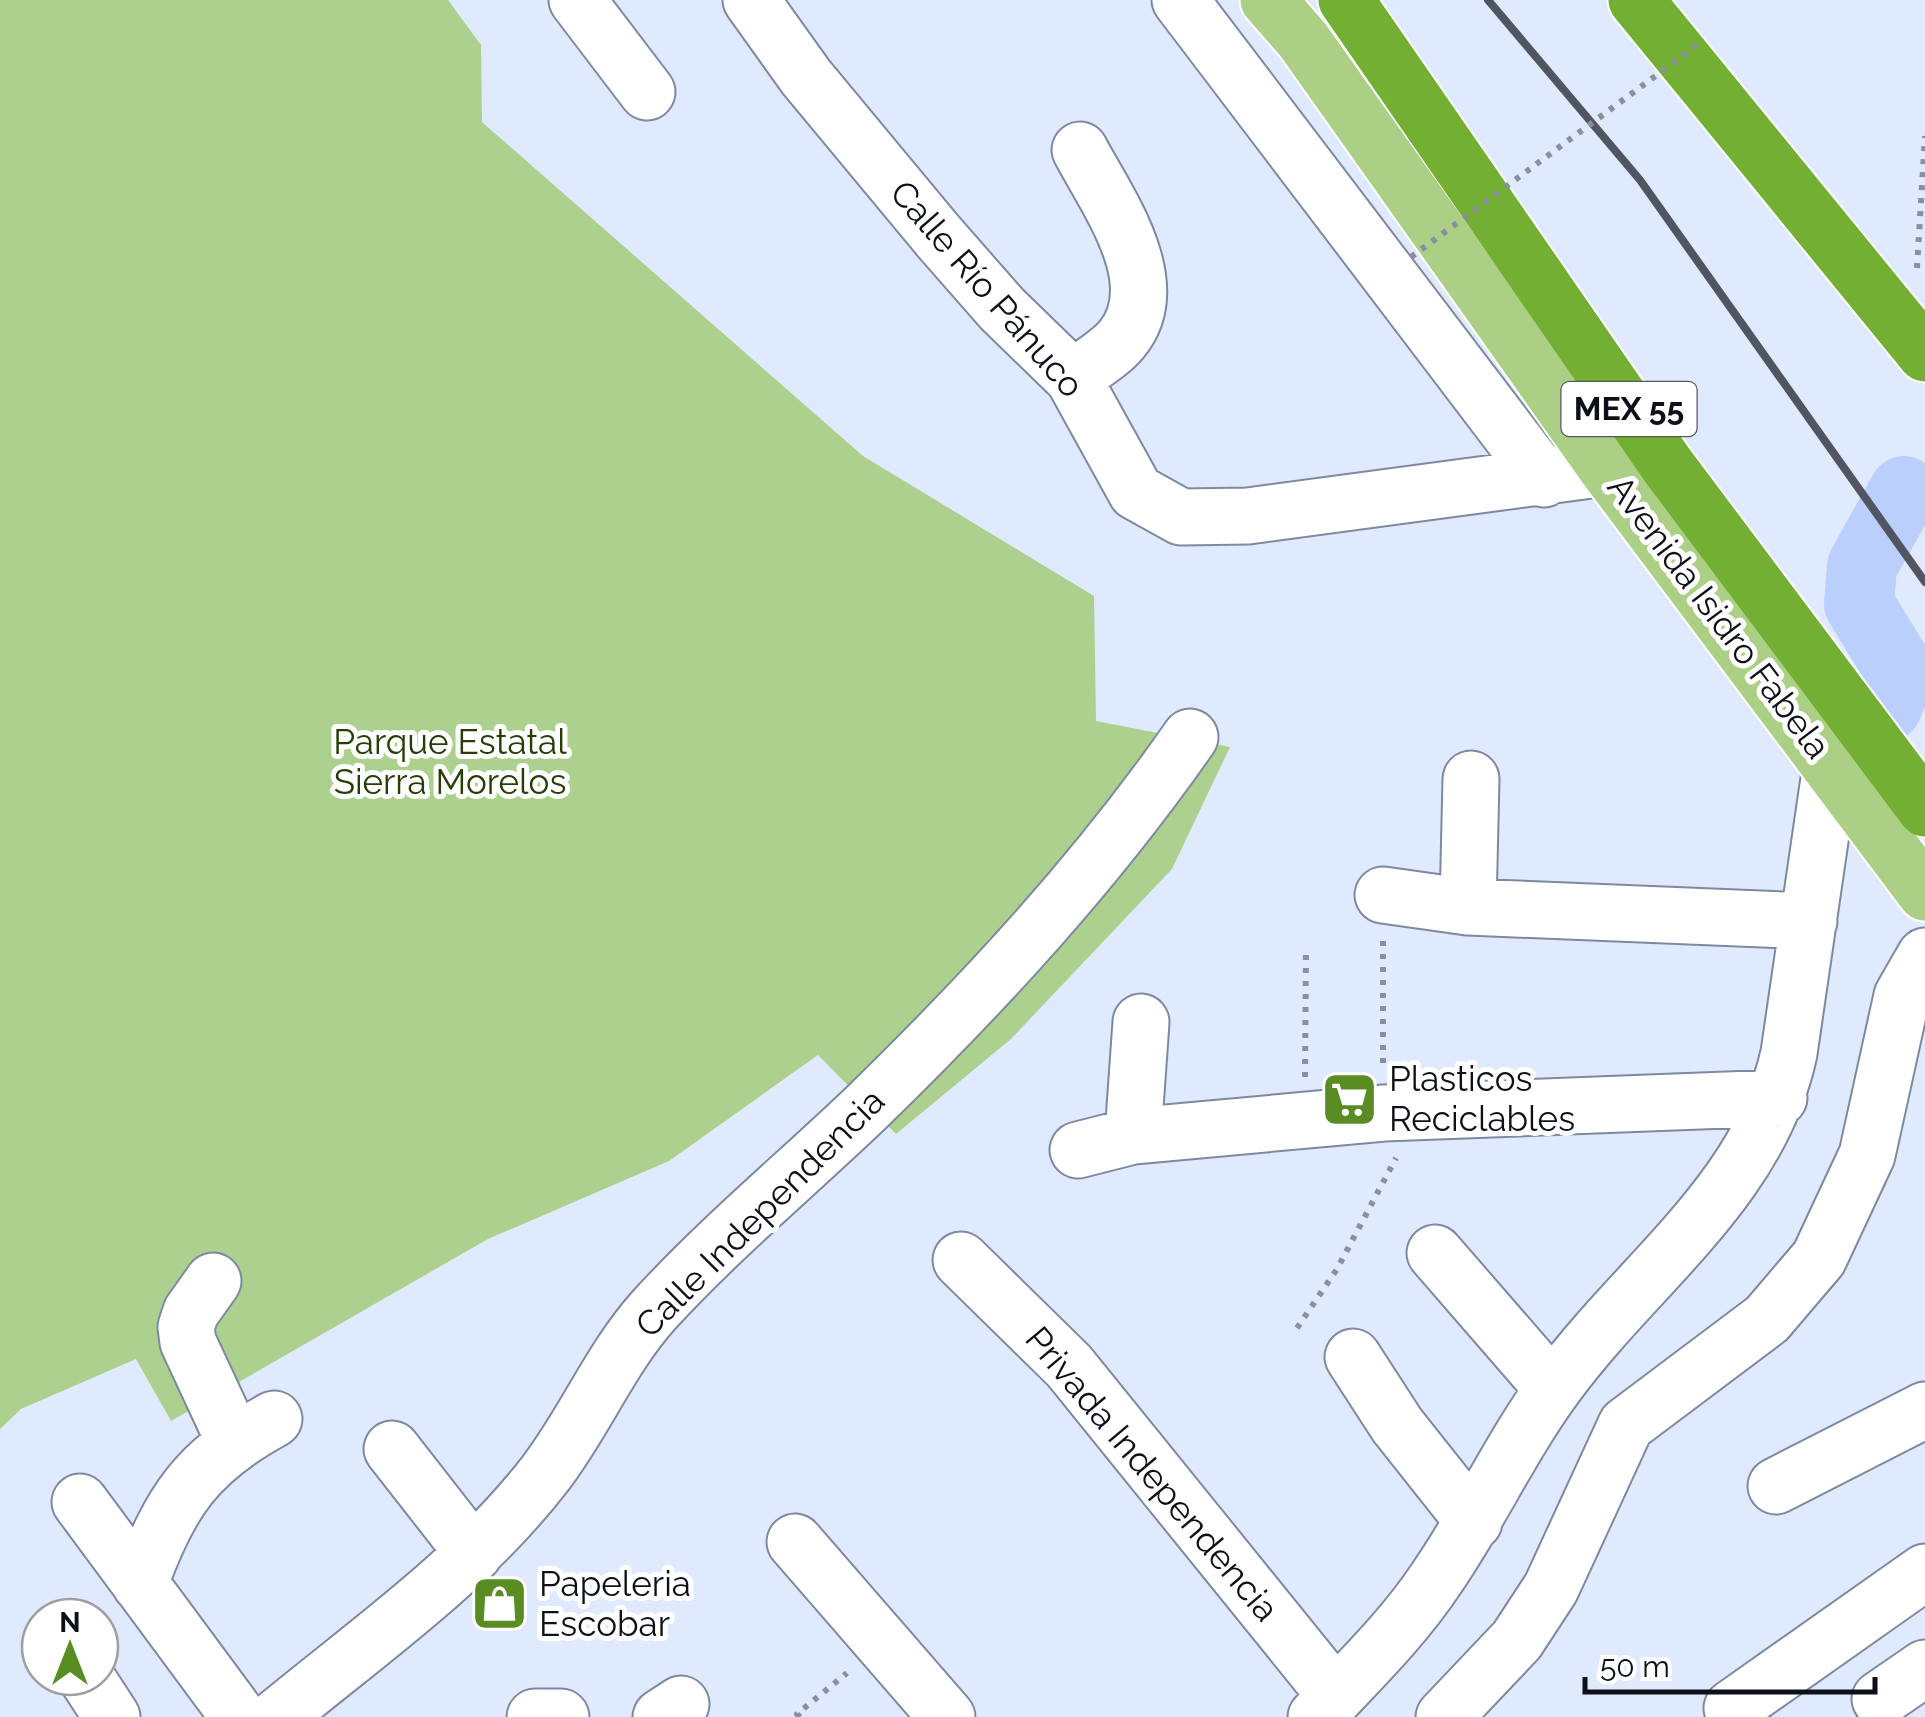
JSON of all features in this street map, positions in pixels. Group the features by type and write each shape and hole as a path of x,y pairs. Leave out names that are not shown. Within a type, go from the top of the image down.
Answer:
{"highway":[{"name":"Avenida Isidro Fabela","path":"1346,0 1666,465 1925,809"},
{"path":"1636,0 1919,347"}],"main road":[{"name":"Avenida Isidro Fabela","path":"1268,0 1303,40 1606,468 1925,893"}],"street":[{"path":"576,0 647,92"},
{"name":"Calle Río Pánuco","path":"751,0 806,78 938,236 1073,378 1136,492 1181,517 1248,516 1606,468"},
{"path":"1180,0 1544,479"},
{"path":"1073,378 1122,340 1136,316 1138,280 1128,242 1080,150"},
{"name":"Calle Independencia","path":"276,1717 474,1554 544,1476 619,1356 654,1311 871,1103 1067,900 1129,825 1190,737"},
{"path":"1326,1706 1397,1632 1474,1522 1552,1389 1601,1325 1696,1225 1749,1158 1780,1098 1830,765"},
{"path":"1468,907 1471,779"},
{"path":"1382,895 1468,907 1809,920"},
{"path":"1444,1717 1517,1640 1551,1588 1626,1425 1766,1319 1819,1258 1867,1155 1902,996 1925,956"},
{"path":"1133,1136 1141,1022"},
{"path":"1078,1150 1133,1136 1401,1113 1780,1098"},
{"path":"1435,1252 1552,1389"},
{"name":"Privada Independencia","path":"961,1260 1068,1366 1326,1706"},
{"path":"140,1584 161,1526 177,1497 254,1430 188,1342 186,1327 213,1282"},
{"path":"1353,1356 1397,1425 1474,1522"},
{"path":"1776,1486 1925,1410"},
{"path":"392,1449 474,1554"},
{"path":"80,1502 239,1717"},
{"path":"795,1542 947,1717"},
{"path":"1732,1708 1925,1572"},
{"path":"1880,1699 1925,1668"},
{"path":"535,1717 561,1717"}],"path":[{"path":"1411,257 1704,40"},
{"path":"1919,347 1925,136"},
{"path":"1296,1328 1337,1269 1401,1113 1382,895"},
{"path":"1304,1121 1306,948"},
{"path":"800,1717 797,1714 883,1644"}],"green space":[{"name":"Parque Estatal Sierra Morelos","path":"0,0 448,0 481,45 482,122 863,456 1094,596 1096,721 1230,747 1172,869 1011,1039 896,1134 818,1055 669,1161 488,1239 171,1421 136,1359 21,1409 0,1429"}],"waterway":[{"path":"1887,707 1901,673 1859,604 1862,566 1904,491"}],"railway":[{"path":"1488,0 1640,180 1925,582"}],"place":[{"name":"Plasticos Reciclables","path":"1350,1099"},
{"name":"Papeleria Escobar","path":"500,1604"}]}
